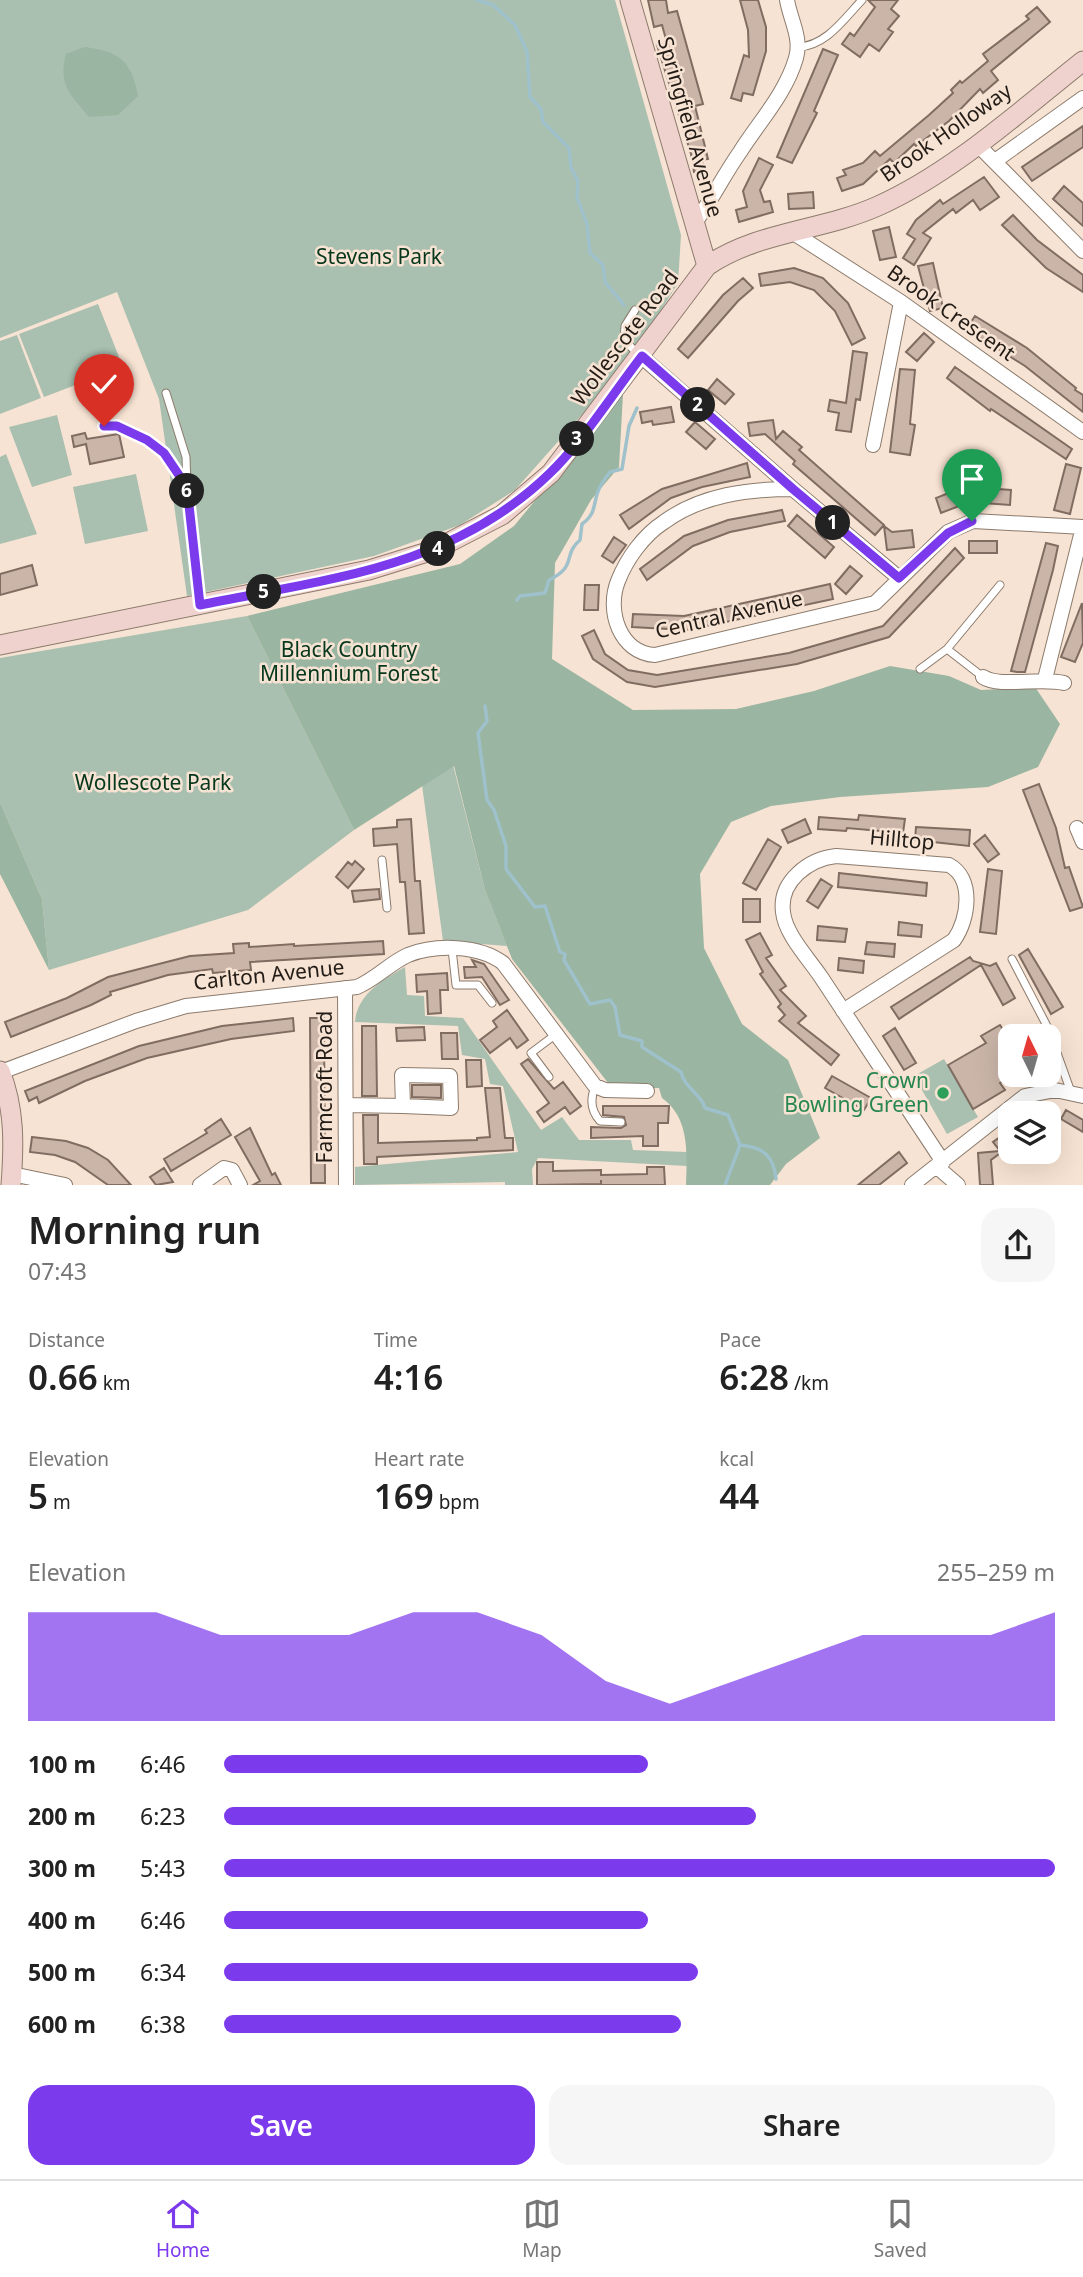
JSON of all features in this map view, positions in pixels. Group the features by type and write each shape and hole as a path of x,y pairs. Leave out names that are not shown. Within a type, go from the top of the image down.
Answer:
{"street":[{"name":"Springfield Avenue","path":"630,0 707,266"},
{"path":"693,225 715,197 737,155 782,90 797,57 792,2"},
{"name":"Brook Holloway","path":"707,266 729,251 876,207 977,144 1083,61"},
{"path":"995,162 1083,98"},
{"path":"977,144 1083,250"},
{"name":"Brook Crescent","path":"792,232 901,302 1083,432"},
{"name":"Wollescote Road","path":"0,645 369,570 434,551 502,515 551,472 642,356 707,266"},
{"path":"871,434 901,302"},
{"path":"642,356 899,578 948,533 972,521 1083,527 1045,679"},
{"name":"Central Avenue","path":"793,489 762,489 708,499 684,509 645,538 628,561 615,591 618,626 626,643 642,654 655,655 875,603 899,578"},
{"path":"983,677 991,682 1045,679 1063,683"},
{"path":"1077,828 1083,842"},
{"name":"Hilltop","path":"843,1011 954,940 963,923 966,881 957,869 949,865 836,856 817,858 790,883 783,912 788,928 939,1164 958,1185"},
{"name":"Carlton Avenue","path":"0,1072 136,1021 186,1006 345,988 370,982 408,955 452,949 493,955 503,962 555,1035 596,1086"},
{"name":"Farmcroft Road","path":"345,988 346,1185"},
{"path":"0,1072 12,1117 11,1179 65,1185"},
{"path":"596,1086 605,1090 647,1091"},
{"path":"912,1185 1025,1096 1055,1090 1077,1094"},
{"path":"346,1105 403,1106"},
{"path":"200,1185 224,1168 232,1170 240,1185"}],"lane":[{"path":"797,47 812,46 862,0"},
{"path":"635,310 625,326 624,340 642,356"},
{"path":"166,393 186,457 200,605"},
{"path":"104,426 117,426 147,440 164,453 187,487"},
{"path":"920,669 947,649 1000,585"},
{"path":"947,649 983,677"},
{"path":"382,860 387,908"},
{"path":"452,949 456,985 478,985 492,1003"},
{"path":"1012,959 1048,1028 1077,1094"},
{"path":"549,1077 531,1053 555,1035"},
{"path":"596,1086 592,1096 594,1114 600,1121 621,1122"}],"green space":[{"name":"Stevens Park","path":"0,0 615,0 681,235 678,283 650,328 586,410 515,490 460,525 374,556 187,596 159,399 117,292 0,338"},
{"path":"85,47 115,55 132,74 138,96 118,115 89,117 67,88 64,74 66,54"},
{"path":"98,304 123,367 44,397 19,334"},
{"path":"17,335 41,398 0,414 0,341"},
{"name":"Black Country Millennium Forest","path":"623,394 619,467 591,500 555,563 552,659 633,710 736,709 814,691 890,666 949,676 981,690 1035,687 1060,724 1038,767 988,787 840,797 771,806 731,822 700,874 704,948 742,1024 788,1060 820,1138 786,1164 770,1185 686,1185 686,1149 682,1126 671,1106 662,1098 659,1088 612,1088 512,959 485,890 454,766 354,830 247,616 460,564 514,526"},
{"path":"57,415 72,475 32,487 9,427"},
{"path":"6,454 37,534 0,544 0,457"},
{"path":"136,474 148,531 85,544 73,487"},
{"name":"Wollescote Park","path":"247,616 354,830 248,910 49,970 42,899 0,802 0,658"},
{"path":"453,765 485,890 507,946 443,941 422,785"},
{"path":"0,802 42,899 49,970 0,874"},
{"path":"405,967 407,995 424,996 425,1016 463,1018 541,1130 562,1117 579,1140 631,1140 633,1150 687,1152 687,1166 538,1158 532,1169 533,1185 505,1185 505,1182 355,1185 355,1167 518,1152 503,1086 490,1084 485,1059 462,1055 458,1026 355,1022 360,1004 372,989"},
{"name":"Crown Bowling Green","path":"944,1059 978,1117 947,1134 914,1076"}],"building":[{"path":"648,0 666,0 668,13 677,11 703,104 695,106 708,159 702,160 704,169 694,172 691,154 657,45 667,43 662,25 654,27"},
{"path":"740,0 758,0 766,27 766,51 753,95 743,93 741,101 731,98 744,55 749,57 748,30"},
{"path":"868,0 898,0 891,9 899,16 888,29 893,32 879,51 869,44 860,57 842,44 850,33 854,36 875,7"},
{"path":"1037,7 1050,22 991,71 998,80 983,93 980,89 949,121 916,146 914,144 894,163 890,159 863,184 842,191 837,178 846,175 843,170 863,163 875,151 880,156 929,115 953,93 951,90 960,81 962,83 988,61 983,54 1029,19 1026,16"},
{"path":"823,49 838,55 814,111 817,113 792,163 777,157"},
{"path":"1083,126 1083,147 1032,181 1022,167"},
{"path":"759,158 773,165 760,190 764,202 770,201 773,212 739,222 736,210 747,207 743,191"},
{"path":"984,177 999,197 980,210 973,200 956,213 953,209 923,233 931,238 914,265 903,258 915,239 907,234 916,220 940,200 943,204"},
{"path":"1064,186 1083,203 1083,226 1053,199"},
{"path":"813,192 814,208 789,209 788,194"},
{"path":"1013,215 1037,240 1083,275 1083,292 1046,268 1002,225"},
{"path":"889,227 896,257 880,260 873,231"},
{"path":"933,263 943,308 930,311 918,266"},
{"path":"794,268 823,278 848,303 865,338 852,345 835,311 814,290 790,282 761,286 759,274"},
{"path":"743,278 753,288 738,301 688,358 678,349 723,295"},
{"path":"975,316 1027,348 1076,388 1075,390 1083,395 1083,412 1025,366 966,329"},
{"path":"924,333 934,342 917,361 906,352"},
{"path":"853,351 867,353 860,400 856,399 851,432 836,430 839,413 828,411 830,400 846,403"},
{"path":"955,367 1072,449 1066,459 991,409 990,411 947,378"},
{"path":"900,369 915,370 910,424 915,425 910,455 890,452"},
{"path":"717,379 734,394 725,404 708,390"},
{"path":"671,407 674,422 653,425 652,421 642,423 640,412"},
{"path":"773,420 776,439 783,431 802,447 799,450 884,525 875,535 793,464 795,461 765,434 750,436 748,423"},
{"path":"695,422 715,439 706,449 686,432"},
{"path":"85,433 87,439 119,434 124,457 90,464 86,444 74,447 72,436"},
{"path":"747,463 750,477 702,487 671,498 629,529 620,515 662,489"},
{"path":"1066,464 1081,468 1070,514 1054,510"},
{"path":"966,486 972,501 941,513 936,498"},
{"path":"984,488 1011,490 1010,505 983,503"},
{"path":"782,510 785,521 730,532 693,546 647,580 640,569 684,536 728,520"},
{"path":"797,515 834,547 825,558 788,526"},
{"path":"884,526 892,532 912,530 914,547 887,550"},
{"path":"614,537 626,545 613,563 602,556"},
{"path":"969,541 997,541 997,553 969,553"},
{"path":"1046,543 1058,546 1053,570 1025,672 1011,671"},
{"path":"955,548 964,558 889,637 797,664 655,687 627,682 593,659 582,636 594,630 605,654 628,670 657,675 789,653 883,626"},
{"path":"32,565 37,585 0,595 0,574"},
{"path":"850,566 862,576 846,594 835,584"},
{"path":"830,584 833,599 687,630 632,627 633,614 684,616"},
{"path":"585,585 599,585 598,610 584,610"},
{"path":"1082,603 1083,643 1075,662 1061,657"},
{"path":"1039,784 1056,828 1065,868 1069,867 1083,907 1070,911 1023,790"},
{"path":"859,815 905,819 903,833 847,828 846,831 818,829 819,817 858,820"},
{"path":"411,819 415,881 420,881 424,933 409,934 405,882 400,882 397,844 374,846 373,829 397,827 397,820"},
{"path":"805,819 811,833 788,843 782,830"},
{"path":"916,827 970,830 969,846 915,840"},
{"path":"985,835 999,854 988,862 974,844"},
{"path":"768,839 781,847 756,890 743,883"},
{"path":"355,861 364,869 348,888 336,877 348,862 352,865"},
{"path":"988,869 1002,871 996,934 980,932"},
{"path":"839,873 927,883 926,896 838,887"},
{"path":"821,879 832,886 818,908 807,901"},
{"path":"379,889 380,899 354,902 352,891"},
{"path":"743,899 760,899 760,922 743,922"},
{"path":"899,922 922,925 921,937 898,935"},
{"path":"818,926 847,929 845,942 817,940"},
{"path":"760,933 772,955 766,958 786,986 780,990 806,1016 798,1023 839,1055 831,1065 779,1021 785,1015 778,1007 781,1004 760,974 763,972 746,940"},
{"path":"383,941 384,954 250,962 251,970 213,973 212,969 168,975 110,992 111,995 91,1005 11,1037 5,1022 67,998 108,977 190,956 234,953 233,944 249,943 249,947"},
{"path":"867,942 895,944 894,957 865,954"},
{"path":"1028,949 1063,1007 1051,1014 1019,955"},
{"path":"970,957 973,961 990,966 996,963 1015,998 1003,1005 981,965 899,1019 891,1007"},
{"path":"839,958 864,961 863,973 838,970"},
{"path":"472,960 484,964 509,1000 500,1005 482,977 465,978 464,967 476,967"},
{"path":"447,973 448,990 440,990 441,1013 428,1014 427,991 417,992 416,975"},
{"path":"507,1010 528,1040 517,1048 510,1038 490,1053 480,1040 497,1027 493,1021"},
{"path":"293,1018 294,1031 231,1039 147,1058 85,1081 39,1103 37,1097 29,1101 25,1091 139,1046 222,1026"},
{"path":"310,1018 324,1018 325,1183 311,1183"},
{"path":"362,1026 376,1026 377,1096 362,1096"},
{"path":"998,1026 998,1087 1005,1090 973,1109 948,1065 986,1043 981,1036"},
{"path":"424,1027 425,1040 397,1041 396,1028"},
{"path":"895,1028 916,1063 904,1070 883,1036"},
{"path":"441,1033 457,1033 458,1059 442,1059"},
{"path":"528,1059 554,1089 563,1082 581,1106 570,1114 565,1107 544,1122 537,1112 549,1103 521,1064"},
{"path":"466,1060 481,1060 482,1086 467,1087"},
{"path":"832,1076 871,1098 864,1110 825,1088"},
{"path":"412,1085 441,1085 441,1098 412,1097"},
{"path":"485,1088 500,1088 505,1138 513,1138 513,1150 377,1157 377,1164 364,1164 363,1115 378,1115 378,1143 477,1140 490,1137"},
{"path":"603,1106 669,1106 668,1123 658,1123 658,1146 643,1146 643,1136 591,1138 591,1127 621,1128 626,1125 624,1117 603,1115"},
{"path":"1066,1110 1083,1120 1083,1132 1061,1119"},
{"path":"221,1119 231,1135 171,1171 164,1159 207,1133 205,1130"},
{"path":"250,1128 272,1175 275,1173 281,1185 253,1185 260,1181 235,1137"},
{"path":"32,1137 66,1141 88,1148 108,1160 131,1185 108,1185 75,1162 55,1155 30,1152"},
{"path":"998,1151 998,1155 991,1160 993,1185 980,1185 978,1153"},
{"path":"899,1152 907,1163 879,1185 858,1185"},
{"path":"537,1162 553,1162 553,1171 601,1170 601,1175 647,1174 647,1167 664,1167 665,1185 537,1185"},
{"path":"164,1168 173,1182 156,1185 150,1177"}],"waterway":[{"path":"477,0 493,5 515,25 527,52 530,97 541,109 543,122 569,148 571,168 578,181 577,197 587,224 590,253 603,265 605,282 624,305"},
{"path":"517,600 520,596 545,593 549,580 564,570 580,540 582,524 593,511 602,483 610,472 622,469 629,426 637,408"},
{"path":"485,706 487,721 478,733 487,800 494,810 506,846 506,869 535,907 545,906 560,952 565,954 564,960 590,1004 610,1000 615,1007 620,1035 642,1041 642,1047 681,1072 705,1108 728,1115 740,1145 725,1185"},
{"path":"740,1145 766,1154 773,1165 776,1179"}],"place":[{"name":"Crown Bowling Green","path":"943,1093"}],"route":[{"path":"104,426 117,426 147,440 164,453 187,487 200,605 369,570 434,551 502,515 551,472 642,356 899,578 948,533 972,521"}]}
